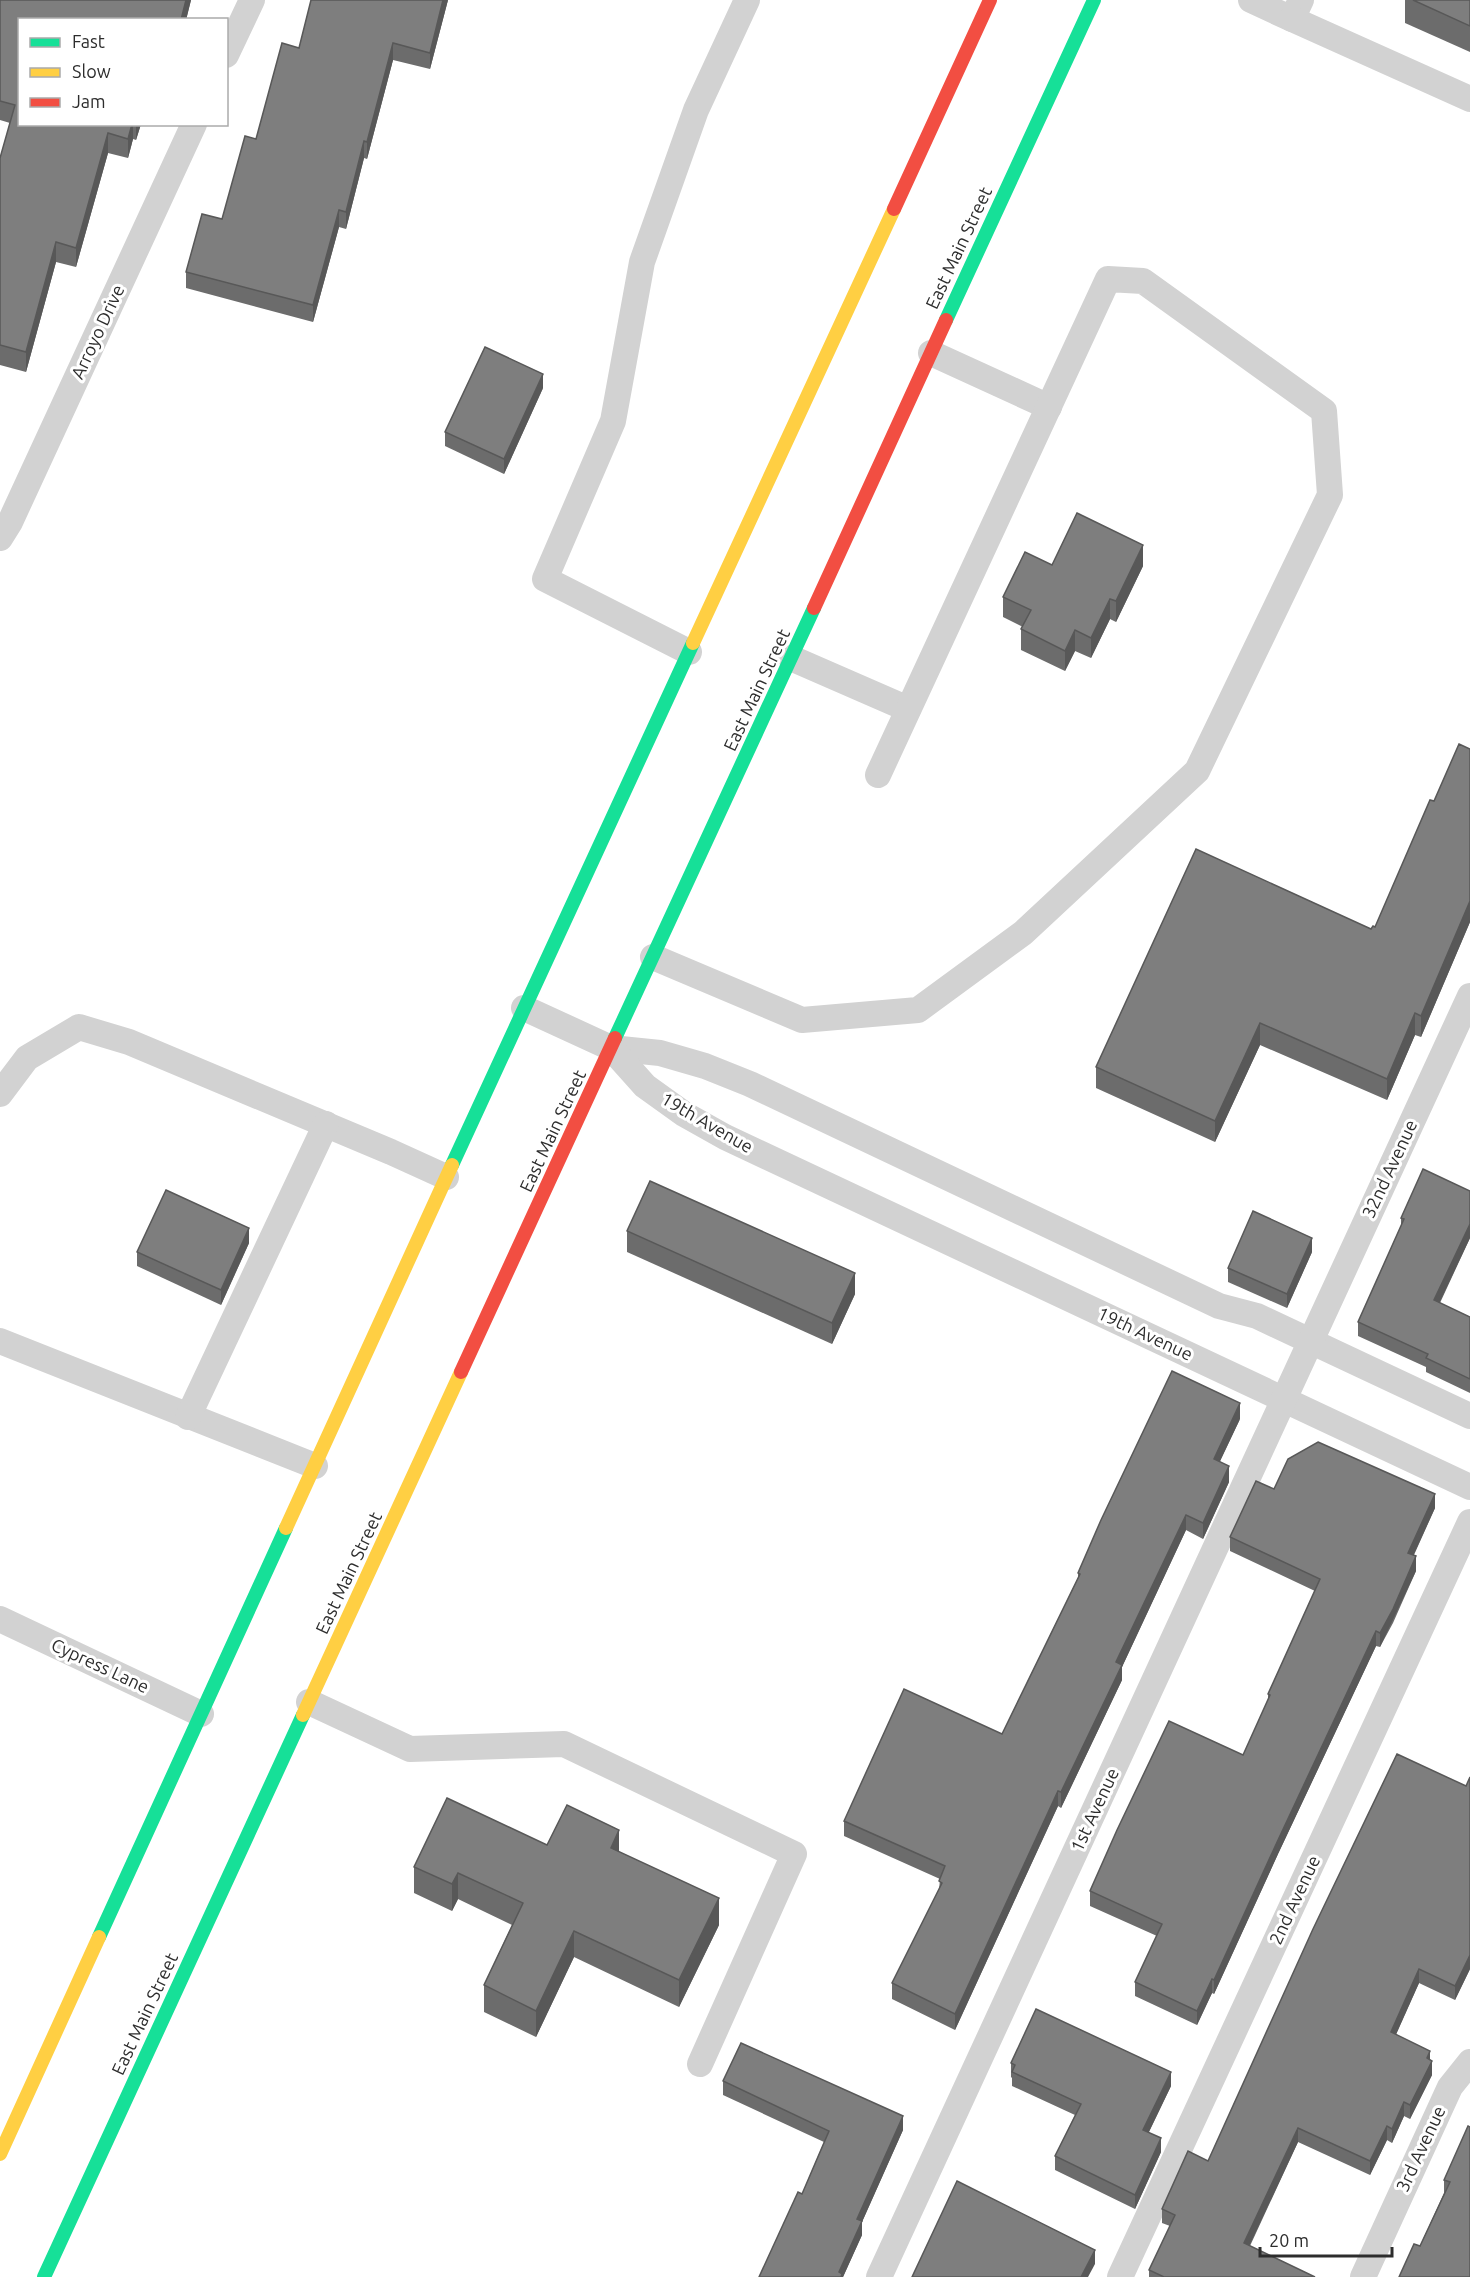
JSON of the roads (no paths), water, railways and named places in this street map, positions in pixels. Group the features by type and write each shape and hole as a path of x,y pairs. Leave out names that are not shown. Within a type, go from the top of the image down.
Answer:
{"main road":[{"path":"0,2154 524,1008 990,0"},
{"name":"East Main Street","path":"44,2277 1094,0"}],"lane":[{"path":"228,51 252,0"},
{"path":"689,652 545,579 613,421 642,262 696,110 747,0"},
{"path":"1251,0 1297,9 1470,99"},
{"name":"Arroyo Drive","path":"0,538 10,522 193,126"},
{"path":"653,957 802,1020 918,1010 1023,933 1197,771 1330,495 1324,411 1143,281 1108,279 878,775"},
{"path":"931,353 1049,407"},
{"path":"791,658 908,709"},
{"name":"32nd Avenue","path":"1310,1342 1470,996"},
{"path":"524,1008 611,1048 660,1053 705,1066 750,1084 1219,1306 1257,1316 1470,1416"},
{"path":"0,1094 27,1058 79,1027 129,1042 326,1124 446,1178"},
{"name":"19th Avenue","path":"611,1048 645,1086 684,1114 725,1137 1470,1487"},
{"path":"188,1417 326,1124"},
{"path":"0,1341 315,1466"},
{"name":"1st Avenue","path":"879,2277 1310,1342"},
{"name":"2nd Avenue","path":"1120,2277 1470,1522"},
{"name":"Cypress Lane","path":"0,1619 201,1714"},
{"path":"309,1702 410,1749 564,1744 794,1854 700,2064"},
{"name":"3rd Avenue","path":"1363,2277 1460,2091 1470,2062"}]}
